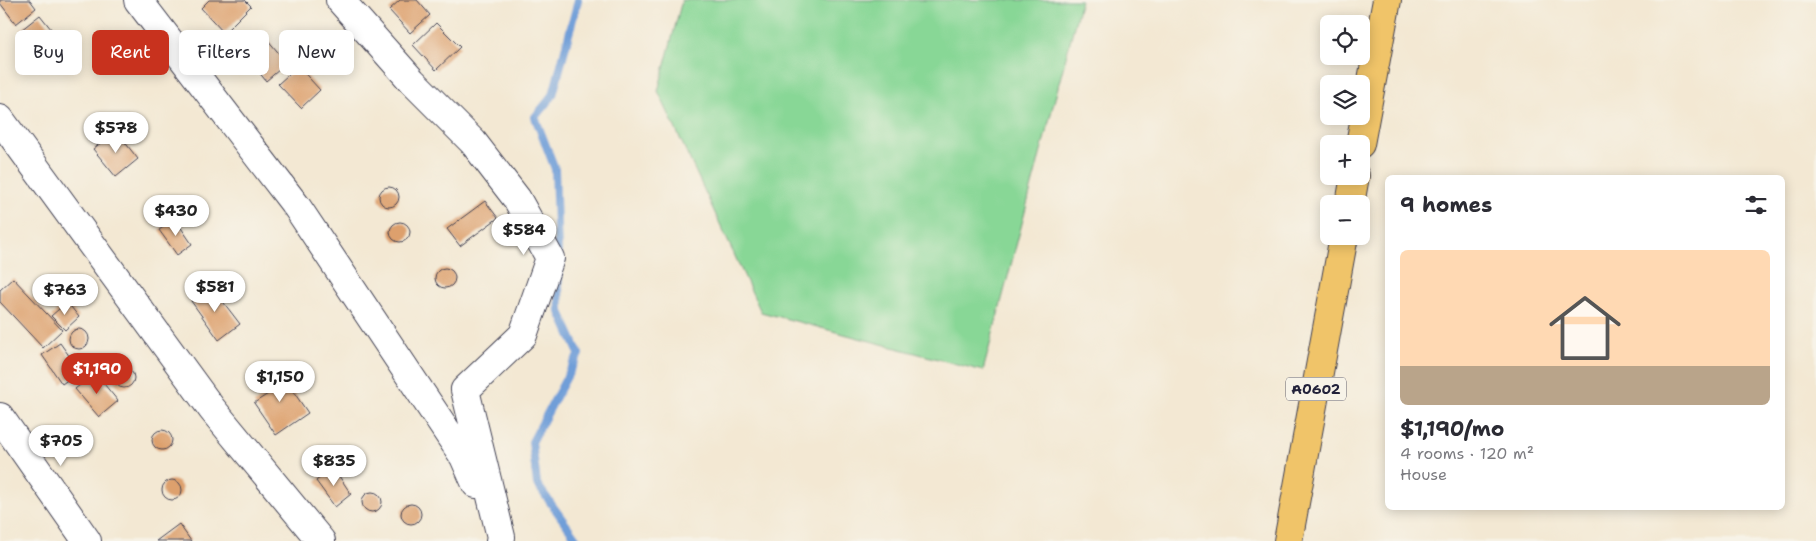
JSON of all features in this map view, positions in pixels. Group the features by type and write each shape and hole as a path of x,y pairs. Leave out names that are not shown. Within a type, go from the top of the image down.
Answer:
{"highway":[{"path":"1362,135 1387,0"},
{"name":"A0602","path":"1288,541 1342,245"}],"street":[{"path":"138,0 297,207 464,456 500,539"},
{"path":"340,0 412,81 473,142 517,199 550,258 523,335 465,390 500,539"},
{"path":"0,120 212,409 321,541"},
{"path":"0,416 86,541"}],"green space":[{"path":"682,0 1081,0 983,371 761,312 658,91"}],"building":[{"path":"0,0 30,0 36,8 16,24 0,3"},
{"path":"209,0 245,0 251,6 227,30 221,30 201,8"},
{"path":"400,0 417,0 430,15 410,33 389,10"},
{"path":"40,15 52,30 21,30"},
{"path":"436,23 460,47 436,70 413,45"},
{"path":"269,41 279,53 279,70 266,81 261,75 269,75"},
{"path":"288,75 306,75 320,90 301,108 278,84"},
{"path":"116,131 138,159 116,177 93,149"},
{"path":"389,187 396,190 399,197 396,204 389,207 382,204 379,197 382,190"},
{"path":"485,201 498,218 460,246 447,229"},
{"path":"175,219 192,244 177,255 159,230"},
{"path":"400,222 407,225 410,232 407,239 400,242 393,239 390,232 393,225"},
{"path":"445,268 452,271 455,278 452,285 445,288 438,285 435,278 438,271"},
{"path":"13,278 62,330 43,348 0,302 0,290"},
{"path":"211,286 240,324 219,340 191,301"},
{"path":"67,302 79,317 65,330 51,316"},
{"path":"79,329 86,332 89,339 86,346 79,349 72,346 69,339 72,332"},
{"path":"60,343 80,371 62,384 42,355"},
{"path":"124,368 131,371 134,378 131,385 124,388 117,385 114,378 117,371"},
{"path":"278,369 308,413 276,435 254,403 268,394 259,382"},
{"path":"95,373 118,401 99,417 75,389"},
{"path":"162,430 169,433 172,440 169,447 162,450 155,447 152,440 155,433"},
{"path":"333,467 351,494 335,507 316,481"},
{"path":"172,480 179,483 182,490 179,497 172,500 165,497 162,490 165,483"},
{"path":"372,492 379,495 382,502 379,509 372,512 365,509 362,502 365,495"},
{"path":"411,504 418,507 421,514 418,521 411,524 404,521 401,514 404,507"},
{"path":"179,524 191,541 156,541"}],"waterway":[{"path":"558,253 555,169 535,117 553,95 578,0"},
{"path":"558,265 560,312 579,354 532,442 537,484 578,541"}]}
